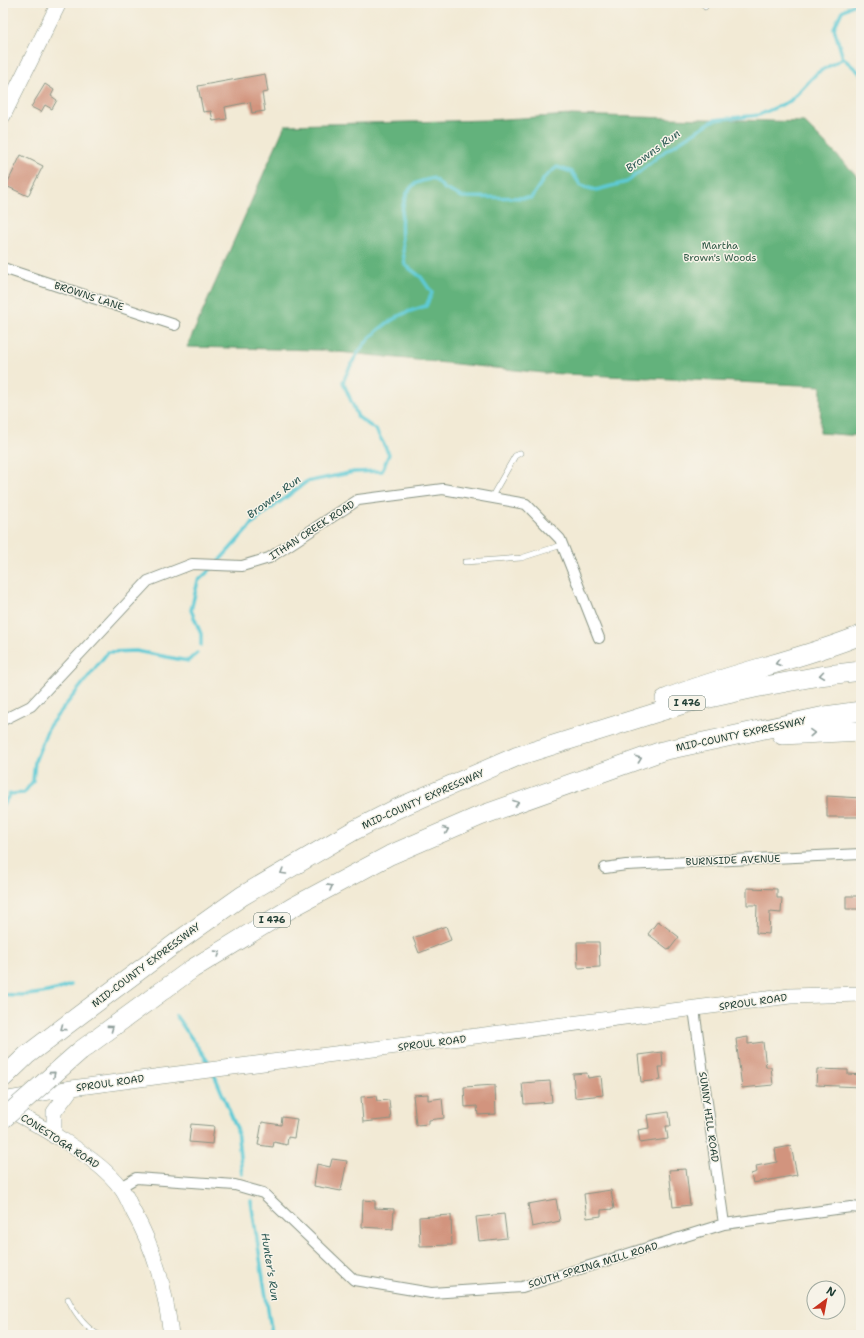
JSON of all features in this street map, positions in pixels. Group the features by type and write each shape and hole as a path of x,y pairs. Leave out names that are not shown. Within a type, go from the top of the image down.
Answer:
{"highway":[{"path":"518,756 701,684 826,649 861,635"},
{"name":"MID-COUNTY EXPRESSWAY","path":"3,1078 27,1055 156,957 242,896 353,831 396,809 518,756 687,703 819,676 861,671"},
{"name":"MID-COUNTY EXPRESSWAY","path":"3,1119 80,1051 192,969 293,907 390,855 480,816 662,751 825,716 861,711"},
{"path":"662,751 790,734 861,731"}],"main road":[{"path":"3,116 60,3"},
{"name":"SPROUL ROAD","path":"3,1100 72,1088 232,1069 790,996 861,994"},
{"path":"54,1136 54,1112 72,1088"},
{"name":"CONESTOGA ROAD","path":"3,1107 54,1136 98,1165 120,1187 149,1241 157,1263 166,1296 171,1335"}],"street":[{"name":"BROWNS LANE","path":"3,268 175,325"},
{"name":"ITHAN CREEK ROAD","path":"3,720 31,706 148,581 192,564 242,566 269,558 358,500 443,489 526,504 560,539 599,638"},
{"name":"BURNSIDE AVENUE","path":"605,868 626,864 861,854"},
{"name":"SUNNY HILL ROAD","path":"694,1009 724,1224"},
{"name":"SOUTH SPRING MILL ROAD","path":"120,1187 136,1178 235,1185 263,1192 354,1280 431,1293 522,1287 724,1224 851,1207 861,1208"}],"lane":[{"path":"491,498 515,456 520,453"},
{"path":"465,562 521,558 562,545"},
{"path":"68,1299 75,1314 99,1335"}],"green space":[{"name":"Martha Brown's Woods","path":"571,115 804,122 861,180 861,436 820,433 821,386 544,373 319,350 187,347 285,125 488,120"}],"building":[{"path":"265,74 268,92 262,93 265,111 252,113 250,102 225,107 227,119 213,121 211,111 203,112 198,86"},
{"path":"45,84 54,90 51,96 57,100 52,109 45,105 41,112 31,107"},
{"path":"21,155 43,166 28,196 6,186"},
{"path":"827,796 861,798 861,817 827,817"},
{"path":"747,888 777,889 777,898 782,898 781,913 770,912 769,934 756,933 757,905 747,905"},
{"path":"846,896 861,896 861,909 846,909"},
{"path":"658,921 679,937 669,950 648,934"},
{"path":"446,926 451,940 419,953 413,938"},
{"path":"577,942 599,942 600,967 578,968"},
{"path":"748,1037 748,1044 763,1042 766,1067 771,1067 773,1085 742,1088 736,1039"},
{"path":"662,1052 663,1067 659,1067 661,1080 641,1082 638,1055"},
{"path":"817,1069 848,1070 848,1074 861,1075 861,1087 816,1085"},
{"path":"587,1073 588,1078 601,1076 603,1095 575,1098 573,1074"},
{"path":"550,1081 552,1102 524,1104 522,1083"},
{"path":"495,1085 496,1114 478,1115 477,1106 465,1107 464,1087"},
{"path":"428,1094 428,1100 442,1098 444,1118 429,1120 429,1124 416,1125 413,1095"},
{"path":"376,1096 377,1101 389,1100 391,1119 363,1122 361,1097"},
{"path":"669,1112 671,1126 666,1126 668,1139 640,1143 638,1130 649,1128 647,1115"},
{"path":"282,1117 297,1119 294,1138 288,1137 287,1145 274,1142 273,1147 258,1145 262,1122 281,1125"},
{"path":"191,1124 214,1126 212,1144 189,1142"},
{"path":"791,1146 797,1175 753,1183 751,1174 757,1172 756,1166 777,1162 775,1149"},
{"path":"332,1159 347,1161 341,1191 314,1186 317,1164 330,1167"},
{"path":"686,1169 690,1205 673,1207 669,1170"},
{"path":"611,1190 614,1209 601,1210 601,1216 587,1218 584,1194"},
{"path":"556,1199 560,1221 532,1227 528,1204"},
{"path":"363,1200 375,1201 375,1208 394,1209 393,1229 362,1227"},
{"path":"504,1214 507,1238 479,1241 476,1217"},
{"path":"451,1215 452,1245 420,1246 419,1217"}],"waterway":[{"path":"843,58 834,28 842,11 856,3"},
{"name":"Browns Run","path":"843,58 861,74"},
{"name":"Browns Run","path":"218,562 255,521 306,482 354,472 382,471 389,454 376,430 358,417 343,382 358,353 371,337 387,323 400,315 426,306 432,293 421,277 405,265 402,246 402,211 409,191 415,184 433,178 445,189 462,197 531,198 545,177 557,167 572,172 581,186 596,190 627,182 665,151 714,120 759,115 790,101 817,73 843,58"},
{"name":"Browns Run","path":"201,645 201,634 191,610 198,581 213,567"},
{"name":"Browns Run","path":"3,805 10,794 24,793 33,781 35,761 49,726 108,652 136,651 188,661 197,653"},
{"path":"3,994 38,994 71,985"},
{"path":"176,1016 211,1066"},
{"path":"214,1074 237,1129 242,1174"},
{"name":"Hunter's Run","path":"251,1201 272,1335"}]}
